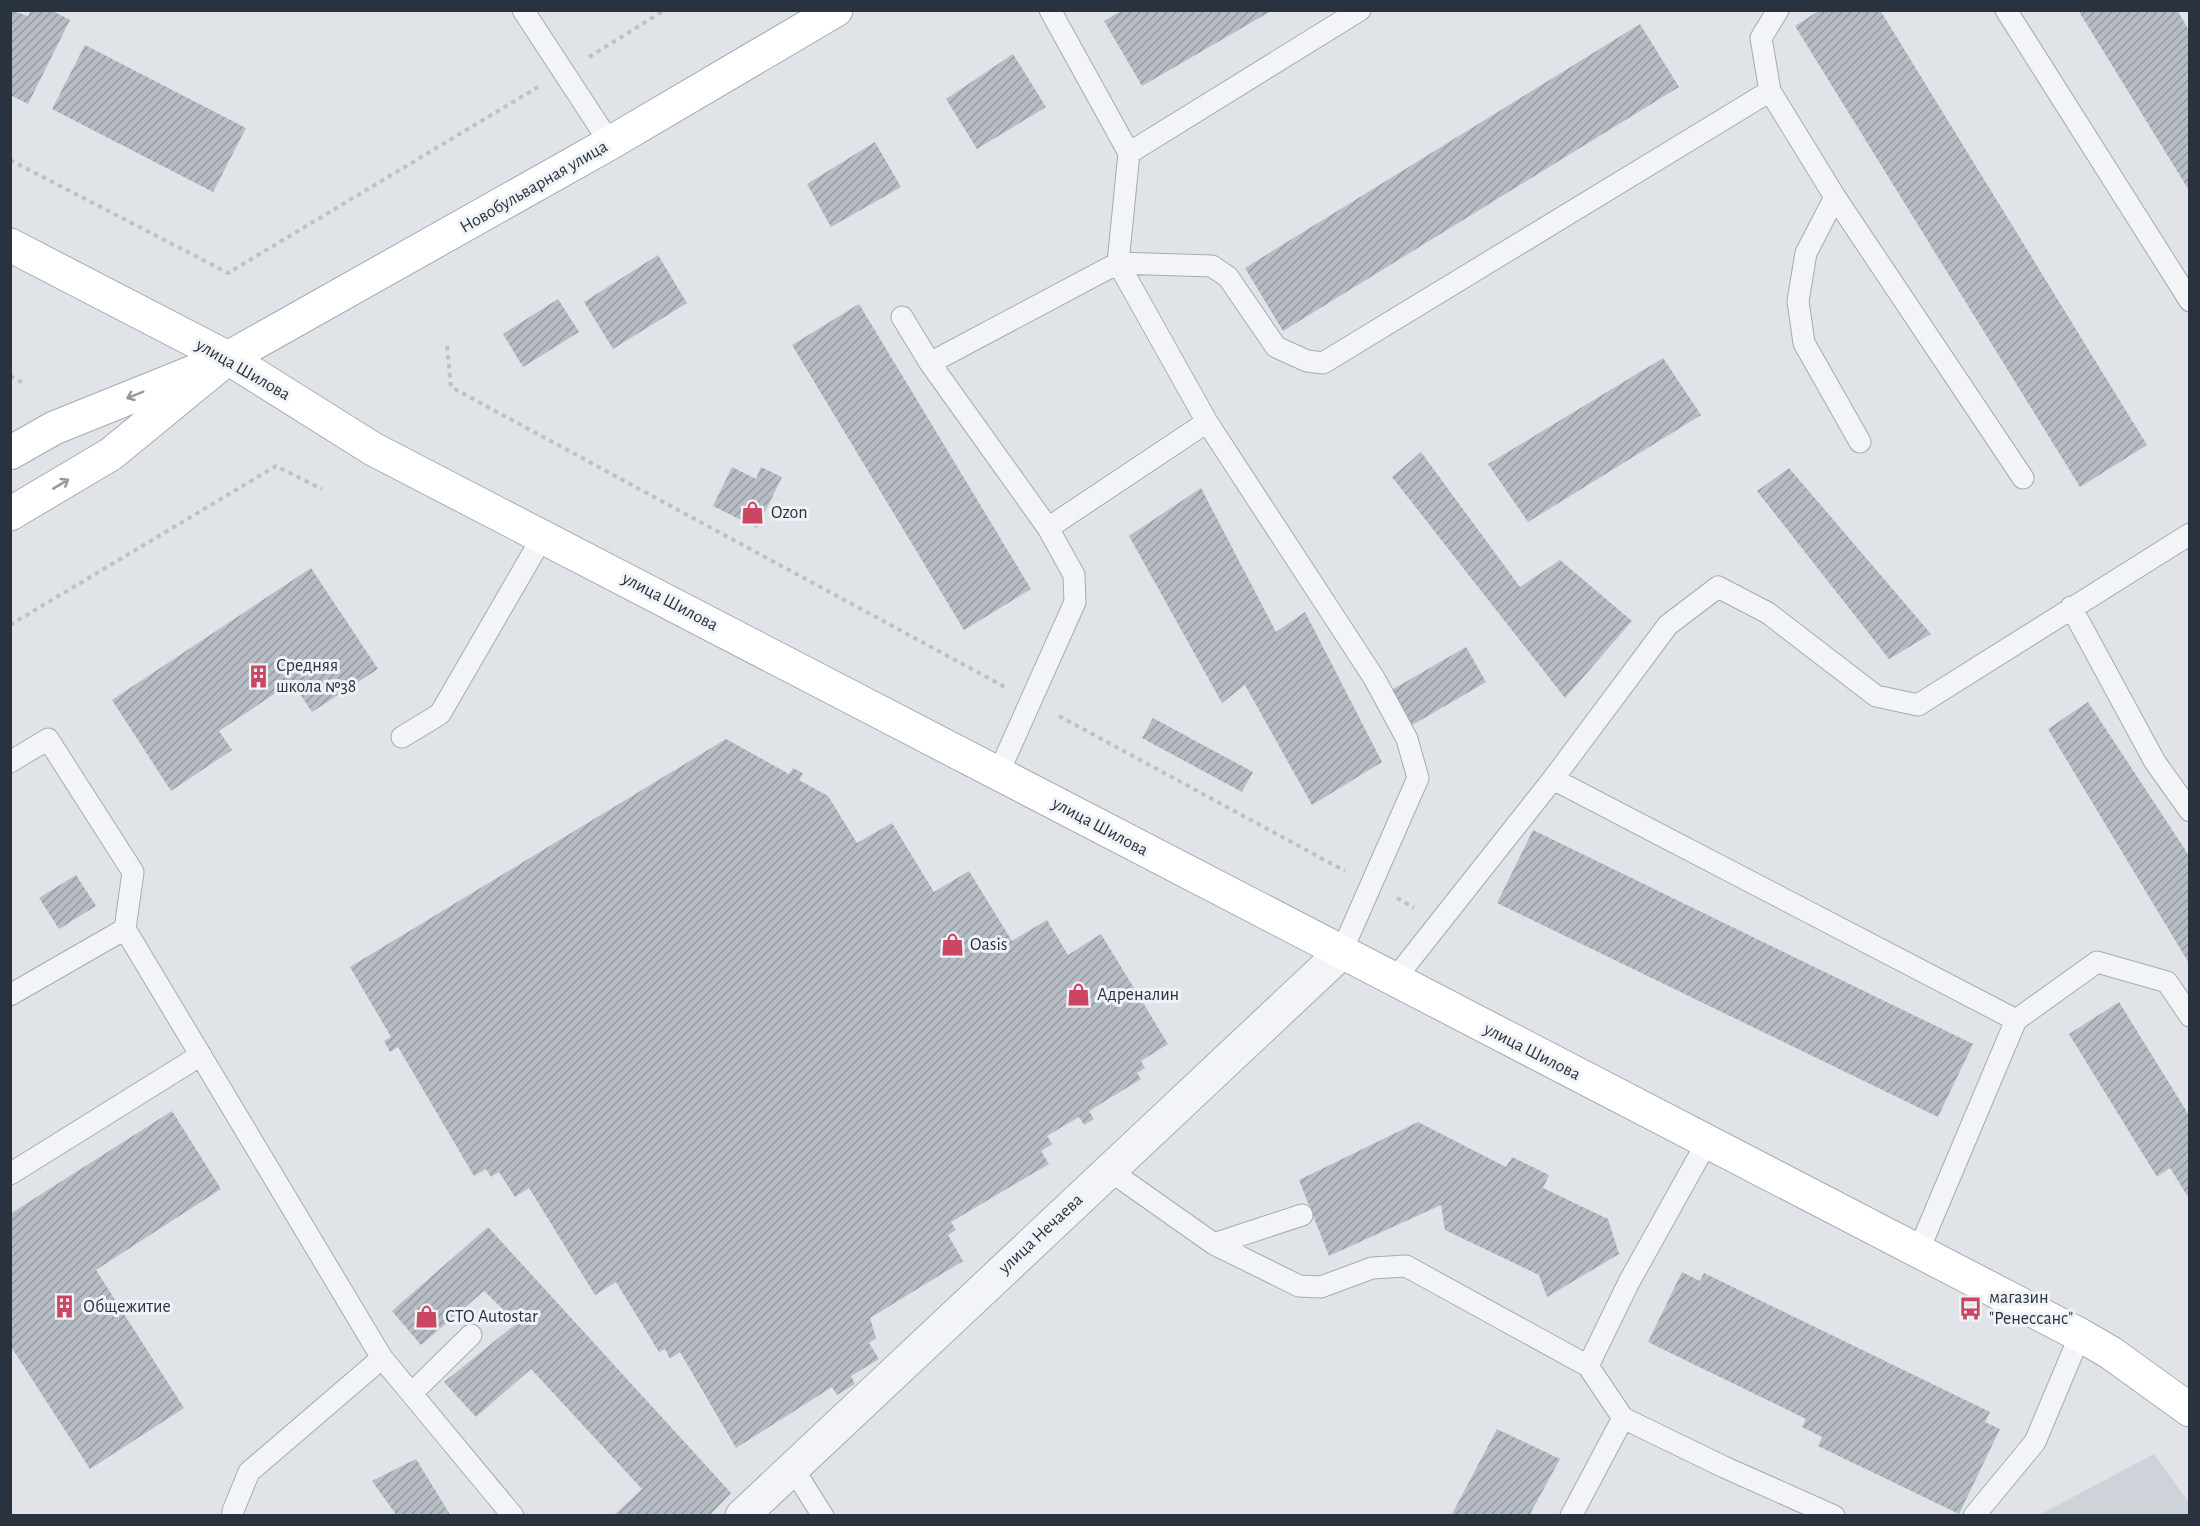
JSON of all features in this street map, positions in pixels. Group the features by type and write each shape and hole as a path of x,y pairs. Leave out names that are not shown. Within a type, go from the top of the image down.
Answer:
{"main road":[{"name":"Новобульварная улица","path":"10,453 54,428 228,358 350,292 836,10"},
{"name":"улица Шилова","path":"10,245 228,358 373,449 2080,1335 2111,1353 2190,1410"},
{"name":"Новобульварная улица","path":"10,514 111,454 228,358"}],"street":[{"name":"улица Нечаева","path":"742,1515 1341,953"}],"lane":[{"path":"523,10 610,143"},
{"path":"1050,10 1129,153 1118,263 1208,422 1374,678 1407,739 1418,778 1341,953"},
{"path":"1129,153 1360,10"},
{"path":"1778,10 1761,38 1770,91 1835,197 2023,478"},
{"path":"2006,10 2190,301"},
{"path":"930,363 1118,263 1212,266 1228,277 1276,347 1307,361 1323,363 1770,91"},
{"path":"1835,197 1806,253 1798,302 1804,343 1860,442"},
{"path":"902,317 930,363 1048,528 1074,575 1075,602 998,774"},
{"path":"1048,528 1208,422"},
{"path":"1394,980 1552,779 1668,625 1718,587 1768,613 1876,696 1918,705 2190,534"},
{"path":"402,737 440,714 543,536"},
{"path":"2071,607 2155,762 2190,811"},
{"path":"10,762 48,738 133,872 125,929 382,1358 513,1515"},
{"path":"1552,779 2016,1020"},
{"path":"10,995 125,929"},
{"path":"1917,1252 2016,1020 2097,962 2167,982 2190,1016"},
{"path":"10,1174 201,1055"},
{"path":"1588,1366 1629,1282 1707,1142"},
{"path":"1109,1170 1214,1244 1299,1286 1321,1287 1372,1268 1406,1266 1588,1366 1623,1418 1724,1467 1834,1515"},
{"path":"1214,1244 1302,1215"},
{"path":"412,1393 471,1335"},
{"path":"1974,1515 2035,1442 2080,1335"},
{"path":"234,1515 232,1511 249,1472 382,1358"},
{"path":"1571,1515 1623,1418"},
{"path":"789,1470 823,1515"}],"path":[{"path":"10,160 228,273 665,10"},
{"path":"447,346 451,387 1440,922"},
{"path":"10,376 25,384"},
{"path":"10,625 276,466 321,489"}],"shaded area":[{"path":"2154,1454 2189,1503 2189,1515 2039,1515"}],"building":[{"path":"10,10 28,16 31,10 51,10 70,20 28,104 10,95"},
{"path":"1123,10 1273,10 1142,86 1104,21"},
{"path":"1820,10 1880,10 2147,445 2080,487 1795,26"},
{"path":"2078,10 2177,10 2190,32 2190,192"},
{"path":"1640,24 1679,87 1283,331 1245,268"},
{"path":"85,45 246,128 213,192 52,109"},
{"path":"1013,54 1046,107 977,149 946,99"},
{"path":"875,142 901,187 831,227 807,184"},
{"path":"658,255 687,303 613,349 584,302"},
{"path":"558,299 579,332 523,367 503,334"},
{"path":"859,304 1031,589 964,630 792,345"},
{"path":"1663,358 1701,415 1528,522 1488,464"},
{"path":"1421,452 1520,587 1560,560 1632,621 1565,698 1392,477"},
{"path":"732,467 756,479 761,467 782,477 757,528 713,506"},
{"path":"1789,468 1931,634 1889,659 1757,491"},
{"path":"1201,488 1276,632 1305,612 1382,762 1312,805 1245,685 1222,703 1129,536"},
{"name":"Средняя школа №38","path":"311,568 378,669 312,712 292,682 219,731 232,750 171,791 112,700"},
{"path":"1466,647 1486,682 1409,727 1388,692"},
{"path":"2088,702 2190,857 2190,965 2048,729"},
{"path":"1153,718 1253,772 1242,792 1142,738"},
{"path":"726,739 789,774 793,768 803,773 799,780 828,796 857,843 892,823 934,892 969,871 1012,941 1047,920 1068,955 1101,934 1168,1044 1141,1061 1145,1068 1137,1073 1141,1079 1089,1111 1094,1119 1084,1125 1079,1117 1047,1136 1052,1144 1041,1151 1049,1164 951,1222 956,1230 948,1235 963,1261 870,1318 876,1338 869,1343 879,1359 851,1376 855,1384 837,1395 832,1387 736,1448 680,1352 670,1359 665,1349 659,1352 616,1282 595,1295 529,1188 515,1197 499,1172 491,1177 486,1169 474,1176 398,1047 390,1052 384,1041 391,1037 350,967"},
{"path":"1533,830 1973,1044 1938,1117 1497,903"},
{"path":"76,875 96,906 59,929 39,898"},
{"path":"2119,1002 2190,1117 2190,1200 2170,1168 2157,1177 2069,1034"},
{"name":"Общежитие","path":"172,1111 221,1189 96,1270 184,1408 90,1469 10,1345 10,1214"},
{"path":"1418,1122 1506,1167 1512,1157 1549,1175 1543,1188 1608,1219 1619,1254 1547,1297 1539,1275 1445,1230 1441,1205 1329,1256 1299,1180"},
{"path":"488,1227 731,1493 709,1516 613,1516 642,1489 531,1369 476,1417 444,1382 517,1323 484,1291 421,1345 392,1311"},
{"path":"1682,1272 1700,1281 1704,1273 1990,1412 1985,1422 2000,1429 1959,1514 1818,1446 1822,1437 1802,1427 1806,1419 1648,1342"},
{"path":"1497,1429 1560,1459 1529,1516 1451,1516"},
{"path":"416,1459 451,1516 397,1516 372,1481"}],"place":[{"name":"Ozon","path":"753,513"},
{"name":"Средняя школа №38","path":"258,676"},
{"name":"Oasis","path":"952,945"},
{"name":"Адреналин","path":"1079,995"},
{"name":"Общежитие","path":"65,1307"},
{"name":"магазин \"Ренессанс\"","path":"1971,1308"},
{"name":"СТО Autostar","path":"427,1317"}]}
